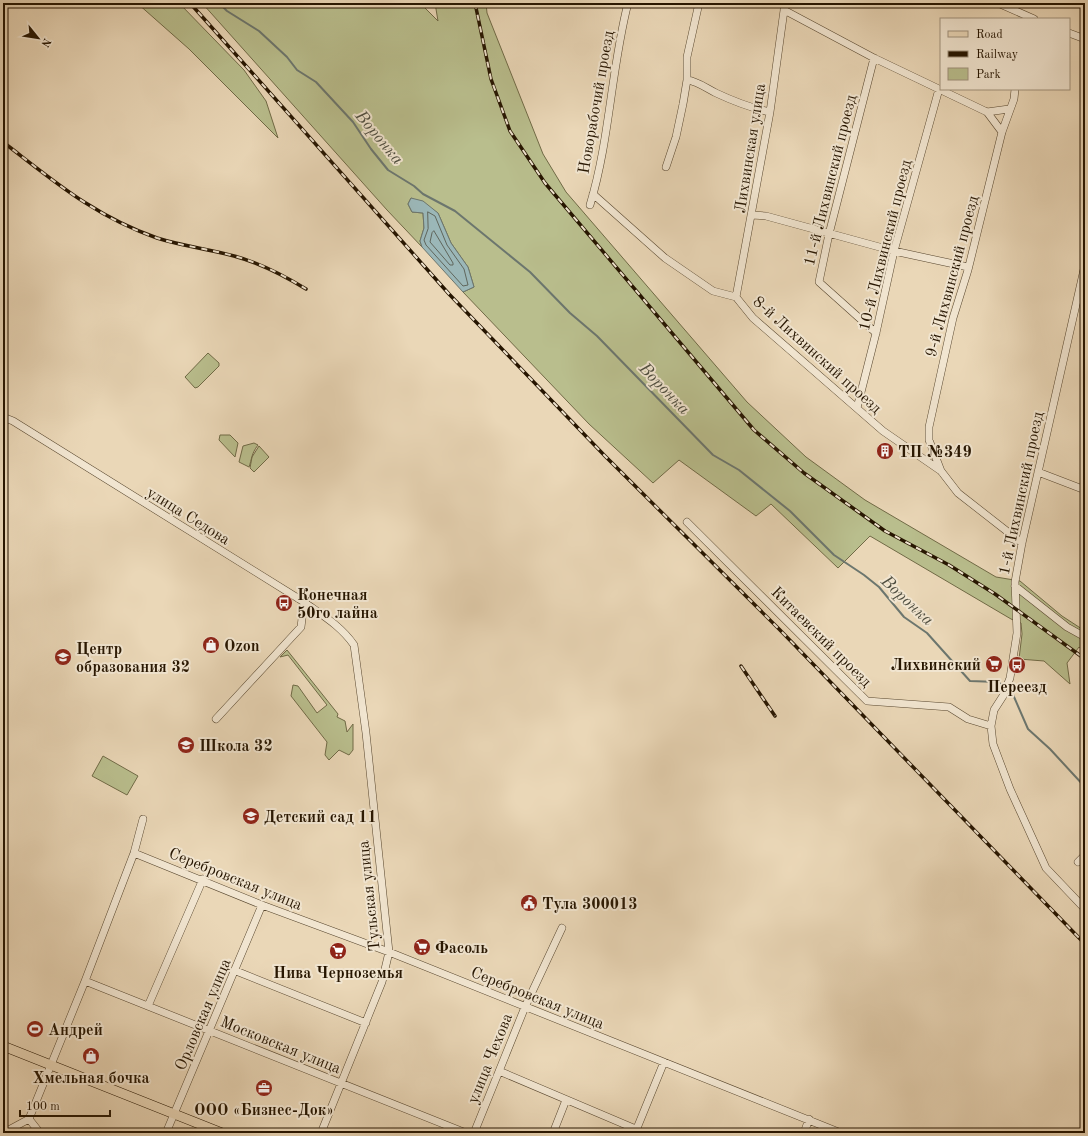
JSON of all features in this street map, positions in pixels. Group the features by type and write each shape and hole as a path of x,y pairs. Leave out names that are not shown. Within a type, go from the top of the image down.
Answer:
{"main road":[{"path":"3,1046 222,1133"}],"street":[{"name":"Новорабочий проезд","path":"590,205 608,122 616,60 628,3"},
{"path":"666,167 676,137 687,80 688,58 699,3"},
{"path":"998,3 1032,18"},
{"path":"784,8 874,58 939,89"},
{"name":"Лихвинская улица","path":"736,297 770,112 784,8"},
{"path":"1070,33 1085,39"},
{"name":"11-й Лихвинский проезд","path":"874,58 829,234 820,284 876,333"},
{"path":"687,80 693,80 751,108 770,112"},
{"name":"10-й Лихвинский проезд","path":"857,408 876,333 894,251 939,89"},
{"path":"941,90 987,112 1002,132"},
{"name":"9-й Лихвинский проезд","path":"941,471 929,440 929,427 946,347 1002,132 1015,90"},
{"path":"987,112 1009,108"},
{"name":"8-й Лихвинский проезд","path":"593,194 672,263 713,291 736,297 753,318 892,439 941,471 958,492 1022,543"},
{"path":"752,215 766,216 894,251 968,267"},
{"name":"1-й Лихвинский проезд","path":"991,726 994,710 1003,696 1010,678 1017,633 1015,586 1022,543 1085,265"},
{"name":"улица Седова","path":"3,418 13,421 304,602 338,626 354,645"},
{"path":"1038,472 1085,490"},
{"name":"Китаевский проезд","path":"687,522 867,701 949,707 968,719 991,726"},
{"path":"1015,586 1067,627 1085,637"},
{"path":"216,719 301,627 304,602"},
{"name":"Тульская улица","path":"321,1133 382,982 389,952 365,726 354,645"},
{"path":"991,726 993,744 997,758 1046,868 1085,909"},
{"path":"3,1133 29,1119 85,981 134,853 143,819"},
{"name":"Серебровская улица","path":"134,853 203,879 262,905 389,952 841,1133"},
{"path":"1078,862 1085,855"},
{"path":"148,1006 203,879"},
{"name":"Орловская улица","path":"166,1133 211,1031 262,905"},
{"name":"улица Чехова","path":"474,1133 525,1007 562,928"},
{"path":"236,971 366,1023"},
{"name":"Московская улица","path":"85,981 466,1133"},
{"path":"636,1131 664,1062"},
{"path":"499,1071 636,1131 644,1133"},
{"path":"553,1133 566,1100"},
{"path":"29,1119 40,1133"},
{"path":"804,1133 809,1119"}],"green space":[{"path":"137,3 179,3 244,70 266,101 278,138 189,49"},
{"path":"202,3 420,3 438,21 435,3 486,3 487,13 543,154 566,192 747,402 806,457 865,500 996,577 1020,581 1062,616 1085,631 1085,652 1079,647 1067,663 1070,684 1044,661 1019,659 1022,634 1021,623 1011,619 870,536 838,568 771,504 756,516 679,460 653,483 589,424 463,292 474,287 468,267 451,243 438,213 411,198 408,204 412,212 423,213 424,228 420,241 422,247 387,210"},
{"path":"208,353 219,363 219,366 198,387 195,388 185,377"},
{"path":"220,435 230,435 238,443 235,457 219,440"},
{"path":"254,443 258,445 253,454 249,467 239,462 243,446"},
{"path":"259,446 269,457 254,472 250,468 252,457"},
{"path":"287,650 338,714 337,717 345,721 347,732 353,724 353,750 349,755 339,750 329,760 325,755 327,742 291,696 293,685 298,686 317,713 327,705 288,655 280,657"},
{"path":"103,756 138,776 127,795 92,776"}],"water":[{"path":"411,198 423,201 438,213 451,243 468,267 474,287 463,292 422,247 420,241 424,228 423,213 412,212 408,204"}],"waterway":[{"name":"Воронка","path":"219,3 227,11 259,31 287,57 297,70 316,82 353,122 371,149 388,170 414,186 423,194 455,211 530,272 570,313 597,336 713,455 739,470 790,511 834,555 879,587 904,617 927,633 970,681 998,682 1004,686"},
{"name":"Воронка","path":"1008,688 1011,690 1028,729 1050,749 1085,787"}],"railway":[{"path":"190,3 449,294 605,456 779,629 1085,944"},
{"path":"475,3 491,79 510,131 545,183 754,430 804,473 885,531 949,565 995,594 1085,659"},
{"path":"3,142 58,184 94,208 134,229 157,238 253,262 280,274 306,289"},
{"path":"741,666 775,716"}],"place":[{"name":"ТП №349","path":"885,451"},
{"name":"Конечная 50го лайна","path":"284,603"},
{"name":"Ozon","path":"211,645"},
{"name":"Центр образования 32","path":"63,657"},
{"name":"Лихвинский","path":"994,664"},
{"name":"Переезд","path":"1017,665"},
{"name":"Школа 32","path":"186,745"},
{"name":"Детский сад 11","path":"251,816"},
{"name":"Тула 300013","path":"529,903"},
{"name":"Фасоль","path":"422,947"},
{"name":"Нива Черноземья","path":"338,951"},
{"name":"Андрей","path":"35,1029"},
{"name":"Хмельная бочка","path":"91,1056"},
{"name":"ООО «Бизнес-Док»","path":"264,1088"}]}
